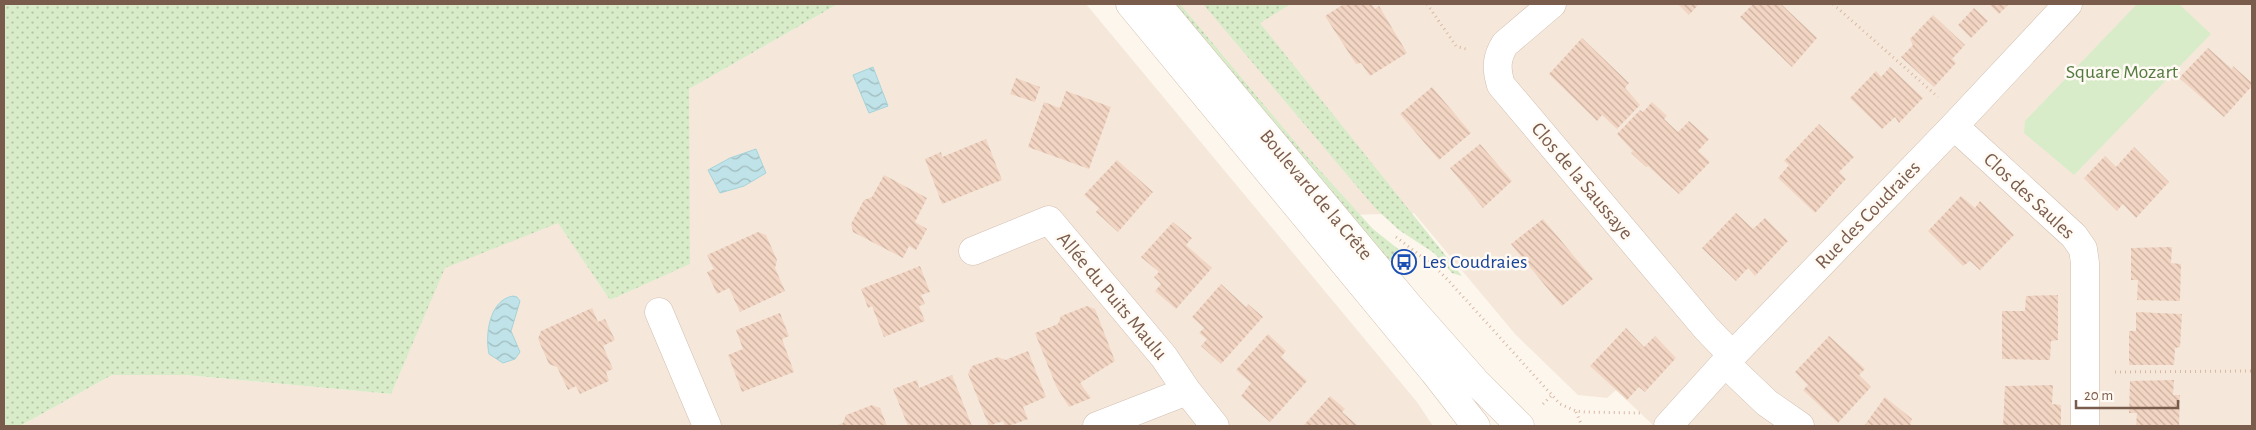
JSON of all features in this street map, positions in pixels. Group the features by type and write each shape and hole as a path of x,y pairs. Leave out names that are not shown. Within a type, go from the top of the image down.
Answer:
{"street":[{"name":"Boulevard de la Crête","path":"1130,4 1434,372 1476,426"},
{"name":"Boulevard de la Crête","path":"1157,4 1427,327 1477,383 1520,426"},
{"path":"1497,60 1505,44 1552,4"},
{"name":"Rue des Coudraies","path":"1657,422 1729,359 2068,4"},
{"name":"Clos de la Saussaye","path":"1497,60 1501,85 1706,328 1729,359"},
{"name":"Clos des Saules","path":"1957,122 2074,236 2083,249 2085,263 2085,426"},
{"name":"Allée du Puits Maulu","path":"973,251 1049,220 1164,357 1187,392 1215,426"},
{"path":"659,312 707,426"},
{"path":"1729,359 1767,403 1800,426"},
{"path":"1097,426 1187,392"}],"path":[{"path":"1427,4 1456,46 1497,60"},
{"path":"1834,4 1957,122"},
{"path":"1391,234 1434,266 1560,404 1576,411 1636,412 1657,422"},
{"path":"2085,372 2252,371"},
{"path":"1576,411 1582,426"}],"shaded area":[{"path":"838,4 1086,4 1417,402 1433,426 20,426 112,375 186,375 391,394 445,267 558,222 610,300 689,264 689,89"},
{"path":"1176,4 2252,4 2252,426 1654,426 1616,390 1607,398 1578,395 1515,334 1414,213 1351,215"}],"green space":[{"path":"4,4 838,4 689,89 690,264 610,300 558,223 445,268 391,394 186,375 112,375 20,426 4,426"},
{"path":"1170,4 1180,4 1305,154 1373,229 1402,252 1387,262"},
{"path":"1203,4 1291,4 1260,23 1462,276 1452,273 1434,253 1399,230 1375,208"},
{"name":"Square Mozart","path":"2137,4 2179,4 2211,34 2074,175 2024,133 2025,121"}],"water":[{"path":"873,67 888,106 869,113 853,75"},
{"path":"756,149 766,173 744,186 720,193 708,170 730,158"},
{"path":"513,296 517,297 520,301 511,331 520,352 515,359 503,363 489,354 489,328 494,311 499,304"}],"building":[{"path":"1344,4 1371,4 1375,9 1379,6 1407,53 1370,76 1361,63 1356,64 1325,16"},
{"path":"1678,4 1699,4 1689,15"},
{"path":"1753,4 1781,4 1817,38 1792,67 1740,17"},
{"path":"1989,4 2009,4 1999,14"},
{"path":"1974,8 1988,21 1971,38 1958,25"},
{"path":"1933,15 1965,45 1952,59 1956,63 1934,87 1901,57 1913,45 1910,39"},
{"path":"1582,38 1629,83 1625,88 1640,105 1617,129 1602,115 1597,121 1549,74"},
{"path":"2208,48 2252,83 2252,86 2224,117 2179,78"},
{"path":"1890,67 1923,98 1899,123 1895,117 1882,129 1850,98 1876,71 1881,77"},
{"path":"1016,78 1040,87 1035,102 1010,94"},
{"path":"1432,87 1471,133 1439,160 1400,114"},
{"path":"1066,91 1111,107 1089,169 1028,147 1044,102 1060,108"},
{"path":"1652,102 1667,116 1664,119 1678,132 1689,121 1709,139 1698,151 1710,162 1679,194 1631,153 1633,151 1617,134 1640,110 1643,112"},
{"path":"1819,124 1854,157 1839,172 1846,179 1815,213 1778,178 1789,165 1784,161"},
{"path":"986,139 1002,180 942,204 925,159 941,152 942,157"},
{"path":"1480,144 1512,181 1483,208 1450,168"},
{"path":"2134,147 2169,182 2136,218 2123,204 2117,211 2084,178 2105,156 2116,167"},
{"path":"1117,160 1153,192 1118,232 1096,212 1099,208 1084,195"},
{"path":"884,175 927,198 915,222 927,229 916,250 909,246 903,258 853,232 851,224 864,200 872,197"},
{"path":"1961,196 1975,208 1980,201 2014,235 1980,270 1970,261 1963,266 1928,231"},
{"path":"1736,213 1753,229 1765,218 1788,241 1755,276 1748,268 1736,281 1702,248"},
{"path":"1543,219 1593,279 1562,306 1511,244"},
{"path":"1173,222 1192,238 1186,245 1212,268 1176,309 1155,291 1161,284 1154,277 1159,272 1141,257"},
{"path":"758,232 766,235 777,260 775,268 785,291 740,312 729,288 717,294 707,272 714,269 707,255"},
{"path":"2172,247 2171,263 2181,264 2180,301 2137,300 2138,280 2131,280 2131,248"},
{"path":"920,266 930,292 921,295 925,304 919,306 925,321 884,337 872,306 868,308 861,289"},
{"path":"1221,284 1246,307 1248,304 1263,317 1221,364 1201,346 1207,339 1199,333 1204,328 1192,317"},
{"path":"2058,295 2058,340 2051,341 2050,360 2002,359 2002,311 2025,311 2026,296"},
{"path":"1087,306 1095,309 1115,361 1080,383 1091,398 1069,407 1056,386 1035,333 1058,324 1061,316"},
{"path":"592,308 598,322 605,319 615,340 603,346 613,369 606,372 609,381 580,394 576,386 568,390 557,367 549,364 538,339 541,331"},
{"path":"2136,312 2182,314 2180,347 2175,348 2174,365 2129,365 2129,331 2136,331"},
{"path":"780,313 789,336 782,339 794,372 742,392 728,355 743,349 736,330"},
{"path":"1626,328 1644,347 1655,336 1676,358 1645,392 1639,387 1627,400 1590,366"},
{"path":"1268,334 1286,351 1281,357 1307,381 1270,422 1241,396 1251,383 1236,370"},
{"path":"1829,336 1865,369 1859,375 1871,387 1838,423 1803,390 1808,385 1795,372"},
{"path":"1028,351 1046,397 1023,407 1028,419 1009,426 1005,426 1003,421 989,426 968,374 972,366 998,357 1005,360"},
{"path":"952,375 972,426 908,426 893,389 917,380 919,388"},
{"path":"2174,380 2173,395 2180,395 2179,426 2136,426 2137,413 2129,413 2130,381"},
{"path":"2053,385 2052,404 2061,405 2061,426 2003,426 2005,386"},
{"path":"1330,396 1345,409 1342,412 1358,426 1303,426"},
{"path":"1885,397 1912,419 1910,424 1913,426 1864,426"},
{"path":"872,405 880,408 887,426 835,426 843,423 846,415"}],"place":[{"name":"Les Coudraies","path":"1404,262"}]}
